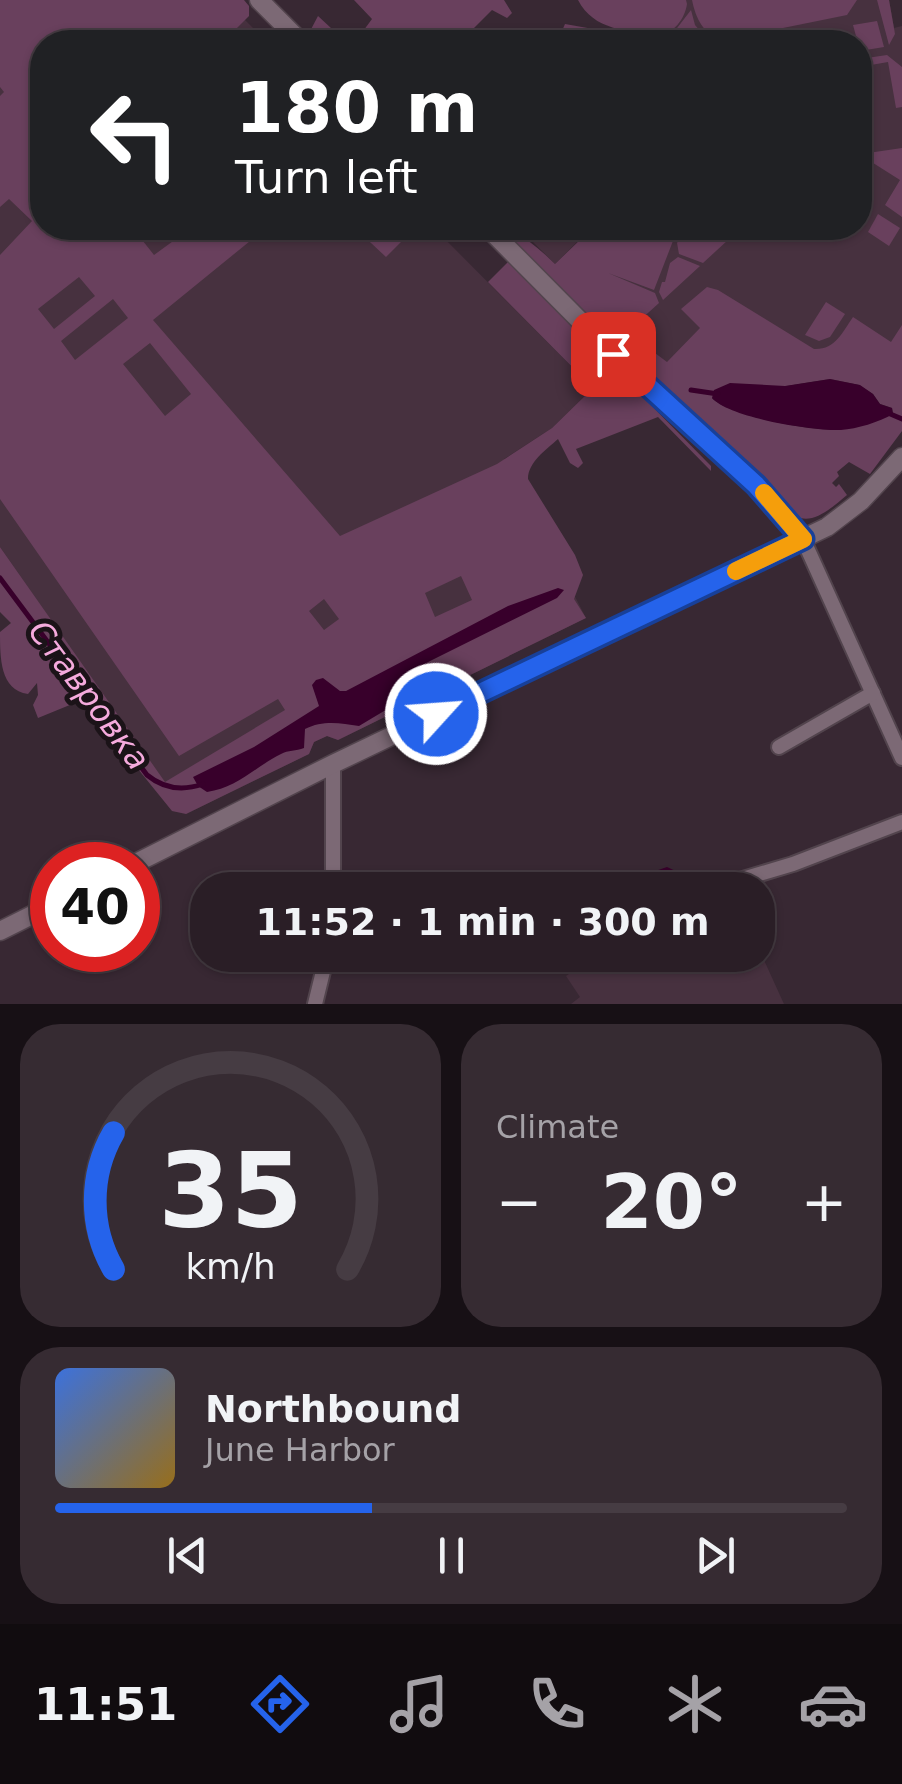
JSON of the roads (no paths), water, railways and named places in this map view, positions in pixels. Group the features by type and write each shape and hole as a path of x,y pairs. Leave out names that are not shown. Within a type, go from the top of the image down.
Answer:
{"street":[{"path":"259,0 289,30"},
{"path":"500,240 613,354 756,485 803,539 902,758"},
{"path":"160,851 803,539 847,513 901,461"},
{"path":"778,747 873,693"},
{"path":"333,764 334,872"},
{"path":"766,872 902,822"},
{"path":"0,931 30,916"},
{"path":"316,1004 323,972"}],"waterway":[{"name":"Ставровка","path":"691,390 718,394"},
{"name":"Ставровка","path":"888,413 902,419"},
{"name":"Ставровка","path":"0,578 147,775 174,787 203,784"}]}
